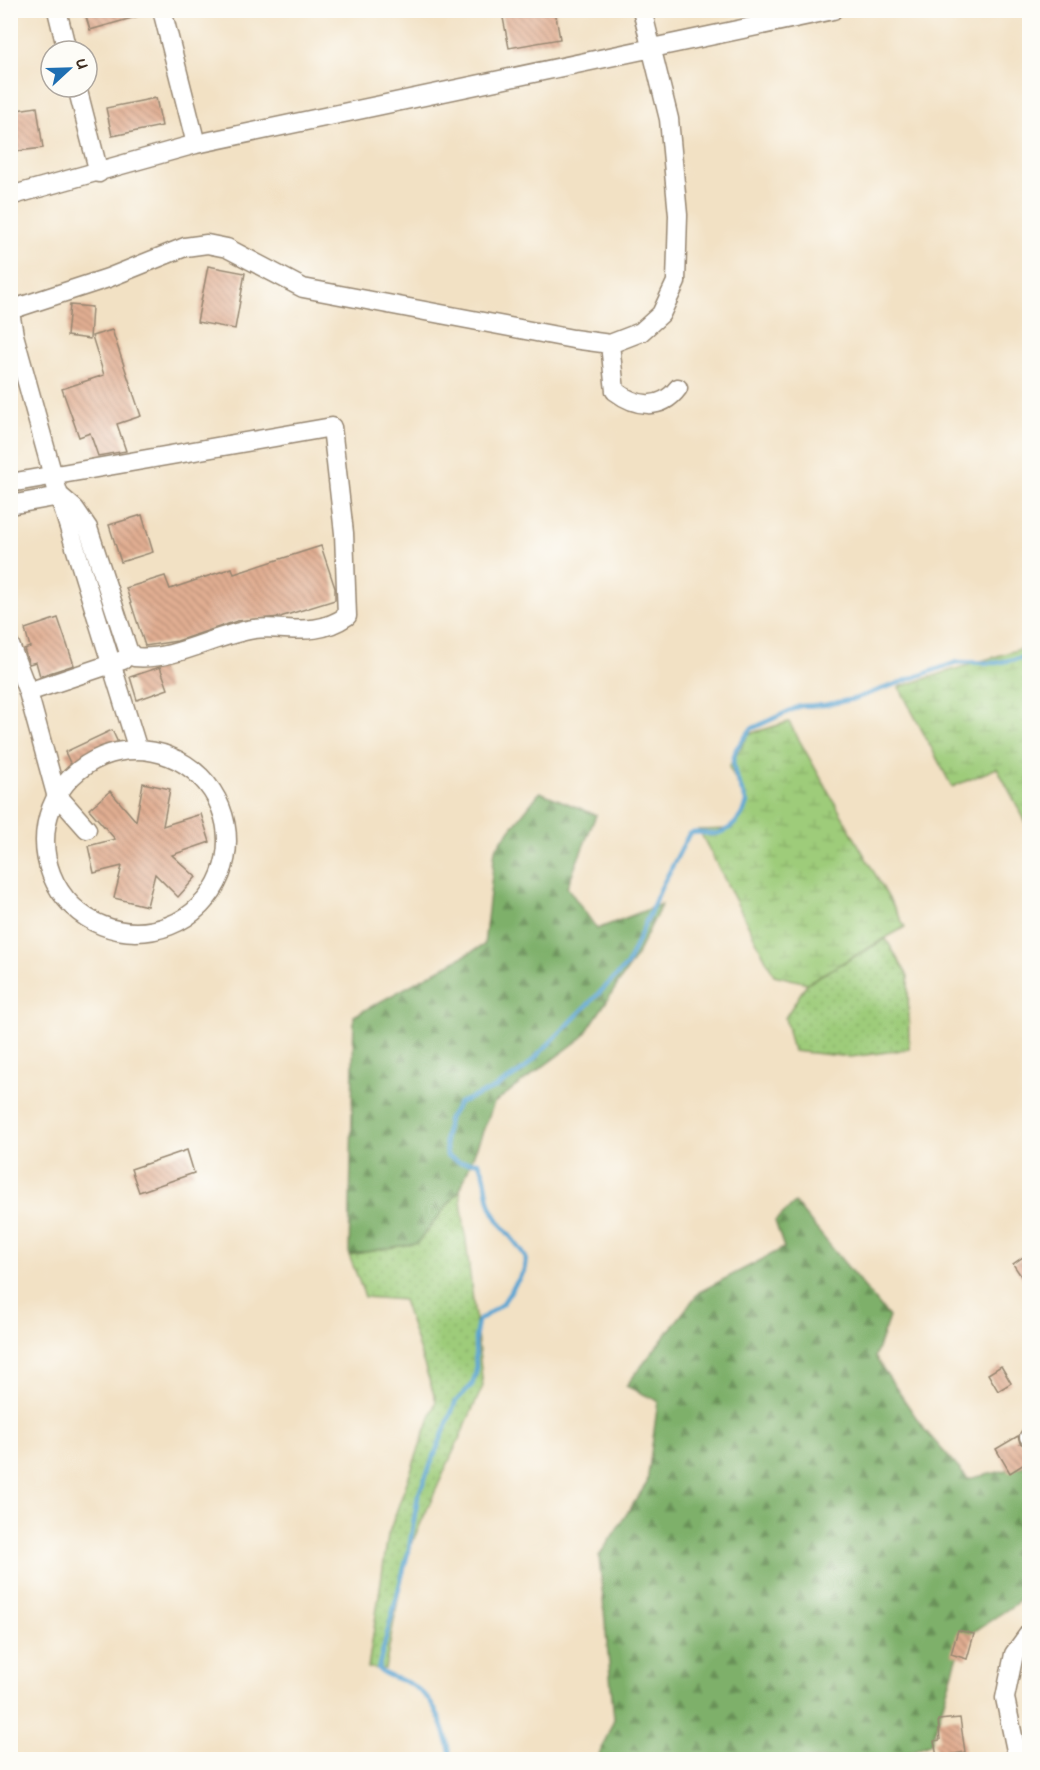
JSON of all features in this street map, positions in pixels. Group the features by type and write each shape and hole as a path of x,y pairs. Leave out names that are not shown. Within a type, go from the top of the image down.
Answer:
{"street":[{"path":"57,10 64,39"},
{"path":"162,10 196,144"},
{"path":"134,657 129,651 60,496 14,334 10,311 108,278 185,247 207,243 227,248 303,288 610,344 641,332 661,314 676,282 678,215 669,119 642,10"},
{"path":"10,196 99,173 196,144 833,10"},
{"path":"80,99 99,173"},
{"path":"610,344 615,391 625,399 643,405 657,404 670,398 678,388"},
{"path":"10,483 332,427 344,533 347,616 338,622 300,632 254,629 153,659 134,657 112,663 28,692"},
{"path":"10,505 60,496"},
{"path":"95,576 112,663 138,750"},
{"path":"10,645 28,692 56,794 87,829"},
{"path":"138,750 175,758 206,782 224,815 227,834 223,872 203,905 189,917 153,932 116,931 81,914 56,885 45,848 46,829 56,794 63,784 93,761 115,752 138,750"},
{"path":"1020,1752 1005,1698 1014,1654 1029,1632"}],"green space":[{"path":"1030,646 1029,828 997,768 952,787 899,687"},
{"path":"789,722 905,927 807,983 774,975 699,830 732,829 748,804 729,767 749,734"},
{"path":"540,792 596,815 567,887 597,929 662,904 635,958 583,1037 494,1103 460,1190 417,1243 349,1255 354,1016 484,945 495,849"},
{"path":"886,939 908,976 909,1049 851,1057 793,1051 785,1018 807,983"},
{"path":"460,1190 483,1386 406,1556 385,1669 368,1668 388,1535 436,1401 403,1300 365,1297 349,1255 417,1242"},
{"path":"795,1203 889,1317 875,1357 924,1429 968,1479 1029,1465 1029,1590 1014,1605 963,1639 931,1743 894,1759 597,1760 614,1719 599,1556 647,1483 658,1401 626,1386 699,1292 784,1248 775,1221"}],"building":[{"path":"84,10 146,10 146,14 90,30"},
{"path":"514,10 555,10 560,39 509,48 502,13"},
{"path":"156,98 162,126 112,136 106,108"},
{"path":"37,107 43,148 10,152 10,111"},
{"path":"208,266 245,273 235,329 197,322"},
{"path":"70,305 92,307 90,339 67,336"},
{"path":"112,330 141,416 117,424 126,451 98,456 90,433 79,437 62,389 104,375 92,336"},
{"path":"142,515 153,552 121,562 109,525"},
{"path":"321,546 335,588 335,600 280,617 237,621 177,641 145,646 126,588 165,576 170,589 232,568 234,574"},
{"path":"58,618 74,665 40,676 36,662 29,664 24,649 30,647 25,629"},
{"path":"160,667 168,689 137,700 130,677"},
{"path":"112,730 119,745 72,767 65,752"},
{"path":"143,783 170,789 163,826 201,814 210,842 172,855 196,877 178,897 155,874 147,906 114,898 122,866 94,873 88,846 115,839 89,809 110,791 136,821"},
{"path":"187,1150 194,1173 139,1192 131,1169"},
{"path":"1029,1253 1029,1288 1013,1264"},
{"path":"1001,1366 1011,1383 998,1391 988,1374"},
{"path":"1018,1436 1020,1443 1029,1448 1029,1461 1010,1473 996,1449"},
{"path":"958,1630 974,1634 967,1659 951,1654"},
{"path":"960,1718 965,1752 937,1757 934,1741 940,1740 938,1720"}],"waterway":[{"path":"452,1760 443,1727 426,1697 408,1683 388,1676 378,1669 409,1549 418,1496 456,1401 472,1385 476,1373 475,1339 478,1321 503,1303 524,1271 526,1258 494,1214 483,1172 478,1162 460,1162 447,1156 445,1139 448,1120 459,1103 495,1088 523,1070 627,965 660,890 689,834 695,832 713,834 725,831 742,814 747,803 735,774 733,761 736,749 751,729 800,706 824,705 854,699 957,662 996,663 1030,656"}]}
